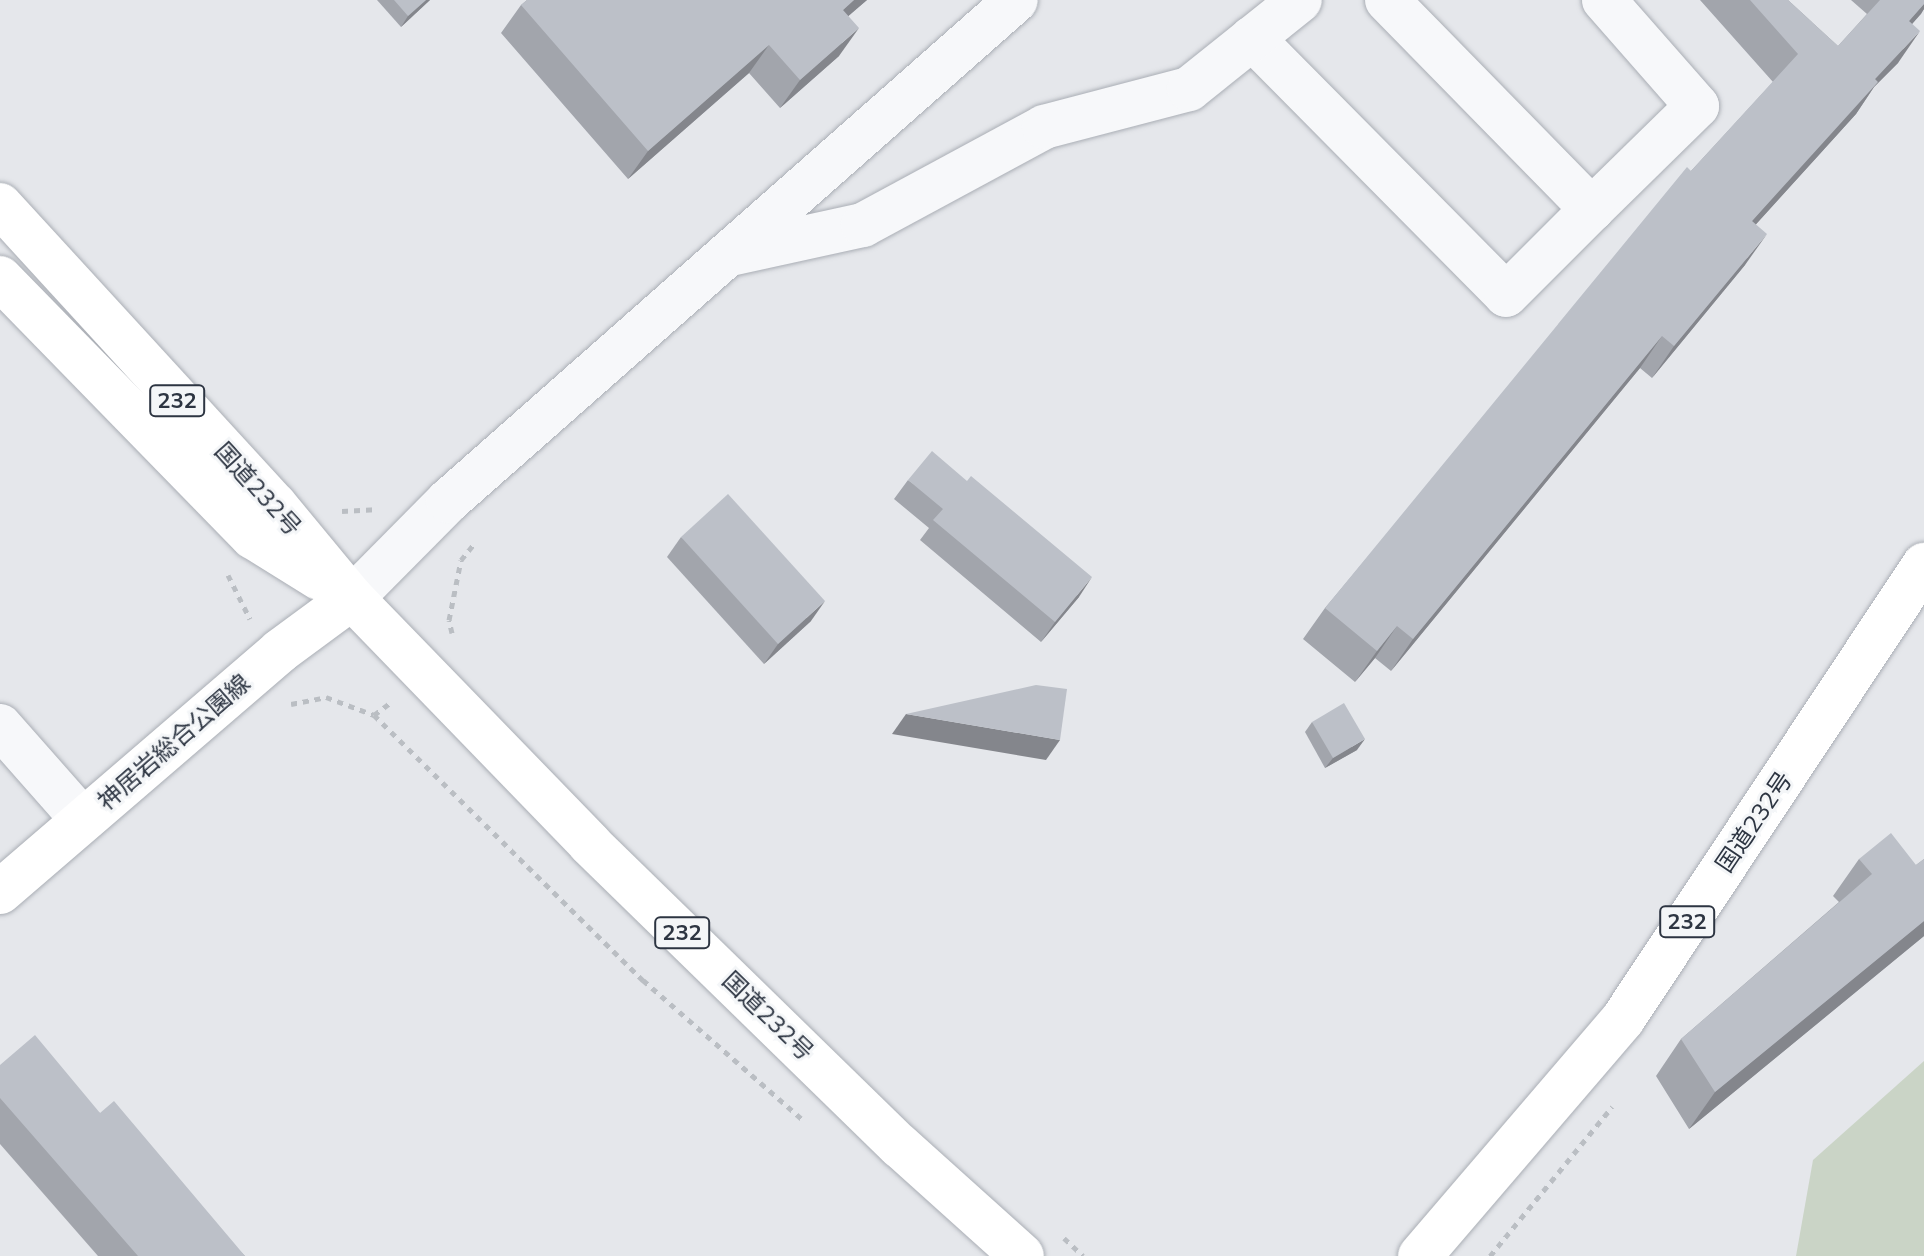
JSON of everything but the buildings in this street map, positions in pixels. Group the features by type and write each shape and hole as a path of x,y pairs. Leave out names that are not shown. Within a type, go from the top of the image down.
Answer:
{"main road":[{"name":"国道232号","path":"0,205 275,505 352,598 590,844 900,1146 1022,1256"},
{"name":"国道232号","path":"0,278 253,537 352,598"},
{"name":"国道232号","path":"1420,1256 1623,1019 1924,565"},
{"name":"神居岩総合公園線","path":"0,892 280,651 352,598"}],"street":[{"path":"726,255 863,225 1044,127 1189,89 1300,0"},
{"path":"1387,0 1592,209"},
{"path":"1252,38 1506,295 1697,106 1604,0"},
{"path":"352,598 448,501 726,255 997,6"},
{"path":"0,726 83,820"}],"path":[{"path":"288,705 326,697 374,715 643,980 806,1123"},
{"path":"1067,1241 1083,1256"}],"green space":[{"path":"1924,1061 1924,1256 1796,1256 1813,1160"}]}
